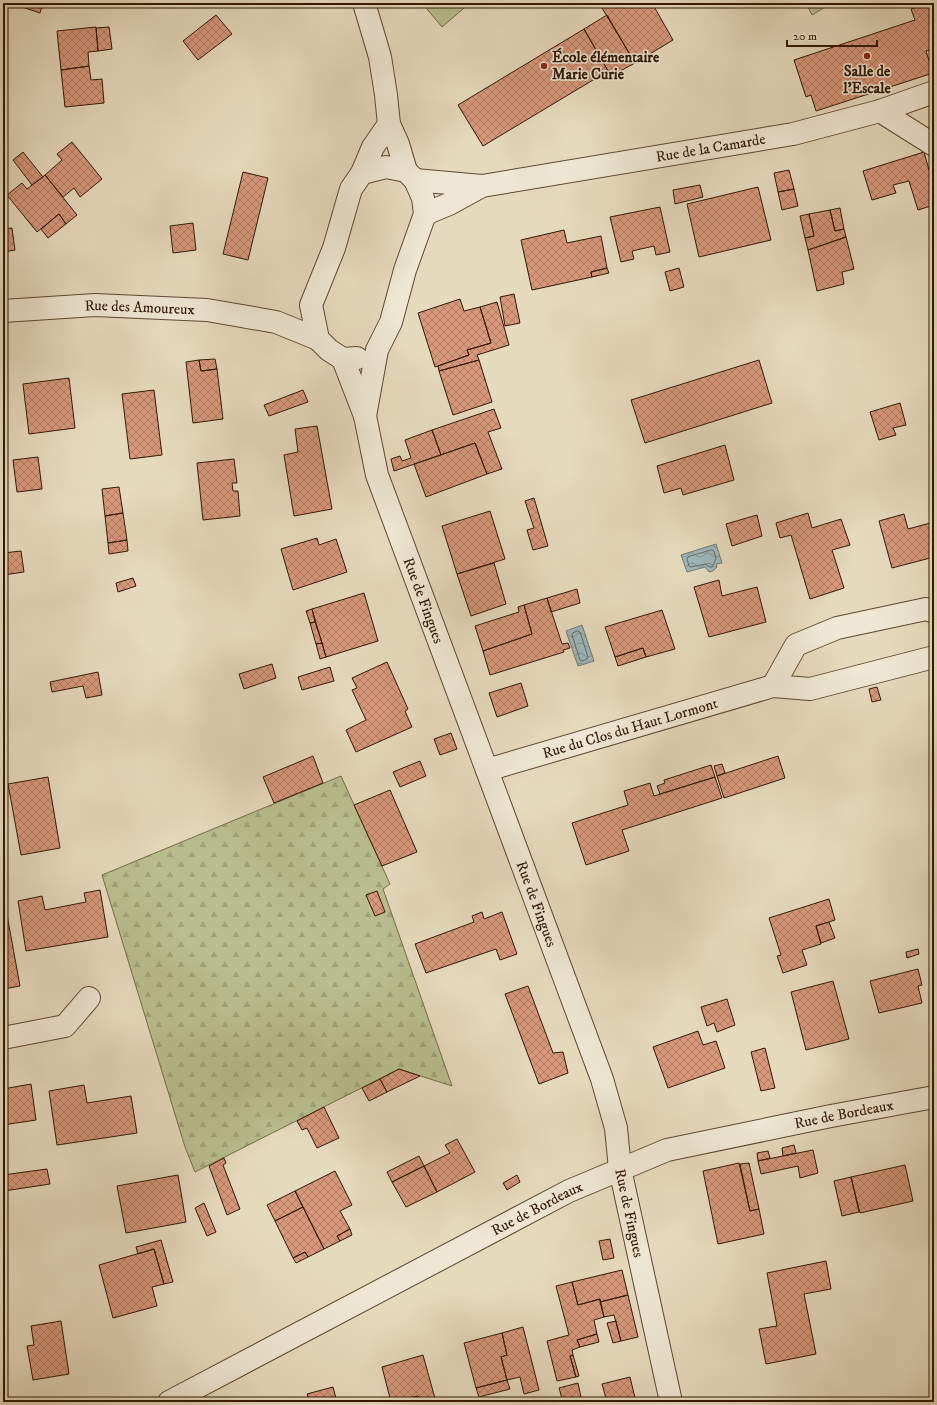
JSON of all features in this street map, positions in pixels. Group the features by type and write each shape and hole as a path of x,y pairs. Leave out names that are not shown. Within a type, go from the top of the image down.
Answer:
{"street":[{"path":"364,3 380,57 389,124 410,176 423,198 425,214"},
{"name":"Rue de la Camarde","path":"362,173 386,167 410,176 482,186 793,134 880,111 934,92"},
{"path":"880,111 934,145"},
{"path":"377,350 360,358 343,359 329,350 318,339 311,305 334,248 351,189 362,173 373,147 389,124"},
{"name":"Rue de la Camarde","path":"425,214 449,204 482,186"},
{"name":"Rue de Fingues","path":"365,416 377,350 391,322 405,270 425,214"},
{"path":"276,322 311,305"},
{"name":"Rue des Amoureux","path":"3,311 89,306 207,310 276,322 318,339"},
{"name":"Rue de Fingues","path":"343,359 365,416 377,475 602,1079 616,1128 620,1169 671,1402"},
{"path":"773,686 796,645 837,628 926,609 934,612"},
{"name":"Rue du Clos du Haut Lormont","path":"487,770 773,686 810,690 934,658"},
{"path":"3,1038 65,1026 89,998"},
{"name":"Rue de Bordeaux","path":"169,1402 562,1195 667,1150 934,1096"}],"green space":[{"path":"422,3 470,3 442,27"},
{"path":"806,3 832,3 812,15"},
{"path":"341,776 390,884 383,889 452,1086 399,1069 195,1172 185,1147 102,875"}],"water":[{"path":"716,544 722,563 716,564 717,567 713,571 709,572 705,567 687,572 681,555"},
{"path":"582,625 594,661 578,666 566,631"}],"building":[{"path":"23,3 43,3 40,13 22,7"},
{"path":"599,3 652,3 673,40 635,63"},
{"name":"Salle de l'Escale","path":"930,3 934,15 934,49 926,51 933,73 816,111 811,95 806,97 794,60 915,20 911,9"},
{"path":"216,15 232,34 198,60 183,41"},
{"path":"607,15 635,63 611,76 584,29"},
{"path":"96,27 98,51 88,52 89,66 61,70 57,31"},
{"path":"109,27 112,49 98,51 96,28"},
{"path":"584,29 608,71 483,146 458,105"},
{"path":"89,66 91,80 102,79 104,103 65,107 61,70"},
{"path":"72,142 102,179 80,197 74,188 63,197 45,175 62,160 57,154"},
{"path":"23,152 43,177 32,185 13,160"},
{"path":"924,152 929,170 934,168 934,205 918,210 909,181 893,185 896,193 872,200 863,171"},
{"path":"789,170 794,189 778,192 774,173"},
{"path":"243,172 268,178 248,260 223,254"},
{"path":"45,175 77,215 66,224 59,214 37,232 7,195 22,183 27,189"},
{"path":"700,185 703,197 675,204 673,190"},
{"path":"758,187 771,240 699,257 687,204"},
{"path":"794,189 798,206 782,210 778,192"},
{"path":"660,207 670,252 656,255 654,246 632,251 634,259 621,262 610,217"},
{"path":"840,208 844,229 835,231 830,210"},
{"path":"830,210 835,231 844,229 846,237 808,250 805,238 814,236 809,214"},
{"path":"59,214 66,224 48,238 41,229"},
{"path":"809,214 814,236 805,238 800,216"},
{"path":"193,223 196,250 173,253 170,226"},
{"path":"12,228 15,250 3,252 3,229"},
{"path":"564,230 567,243 601,236 607,268 591,272 592,277 532,290 521,240"},
{"path":"846,237 854,269 842,272 844,284 817,291 808,250"},
{"path":"607,268 609,273 592,277 591,272"},
{"path":"679,268 684,287 670,291 665,272"},
{"path":"514,294 520,323 505,326 500,297"},
{"path":"460,299 464,311 480,307 491,343 467,350 469,355 435,367 418,313"},
{"path":"497,302 509,345 477,355 479,360 439,371 438,366 469,355 467,350 491,343 480,307"},
{"path":"215,359 217,369 201,371 199,360"},
{"path":"199,360 201,371 217,369 223,419 193,423 186,362"},
{"path":"479,360 492,402 453,415 439,371"},
{"path":"759,360 772,403 645,443 631,400"},
{"path":"69,378 75,428 29,434 23,384"},
{"path":"154,390 162,455 130,459 122,394"},
{"path":"303,390 308,402 269,416 264,405"},
{"path":"900,403 906,425 893,428 896,435 879,440 870,412"},
{"path":"494,409 501,428 488,432 502,469 487,474 475,443 441,455 432,430"},
{"path":"317,426 332,509 294,516 284,455 298,452 295,429"},
{"path":"432,430 441,455 394,471 391,459 400,456 402,461 411,458 405,440"},
{"path":"475,443 487,474 426,497 414,464"},
{"path":"725,445 734,480 683,495 681,488 664,493 657,466"},
{"path":"38,457 42,489 17,492 13,460"},
{"path":"234,459 237,483 232,483 233,491 238,491 240,516 203,520 197,463"},
{"path":"119,487 123,513 105,516 102,489"},
{"path":"534,498 548,546 533,550 527,530 534,528 525,501"},
{"path":"490,511 505,559 457,574 442,526"},
{"path":"123,513 127,540 108,543 105,516"},
{"path":"808,513 812,528 841,519 850,545 832,550 844,588 810,599 791,535 780,538 776,523"},
{"path":"904,514 908,529 934,522 934,557 892,568 879,521"},
{"path":"757,515 762,536 732,546 726,524"},
{"path":"317,538 319,545 336,539 347,572 293,590 281,549"},
{"path":"127,540 128,551 109,554 108,543"},
{"path":"21,551 24,572 3,575 3,553"},
{"path":"494,563 506,604 471,616 457,574"},
{"path":"133,578 136,586 118,592 116,583"},
{"path":"719,580 722,596 757,587 766,622 709,637 694,587"},
{"path":"577,589 580,603 551,612 547,598"},
{"path":"364,593 378,641 326,657 312,609"},
{"path":"547,598 562,644 568,643 570,648 563,650 564,652 490,675 483,651 532,634 524,605"},
{"path":"524,605 532,634 483,651 475,626 519,612 518,607"},
{"path":"312,609 315,622 310,623 306,611"},
{"path":"662,610 675,649 646,657 643,648 615,657 605,627"},
{"path":"315,622 322,643 316,644 310,623"},
{"path":"322,643 326,657 320,659 316,644"},
{"path":"643,648 646,657 618,666 615,657"},
{"path":"387,662 408,709 405,711 412,727 356,752 346,730 366,720 352,690 357,688 352,678"},
{"path":"272,664 276,678 244,689 239,674"},
{"path":"330,667 334,681 302,690 298,677"},
{"path":"98,672 102,695 86,698 83,686 52,692 50,682"},
{"path":"521,683 528,706 497,717 489,693"},
{"path":"877,687 881,700 872,702 869,689"},
{"path":"451,733 457,749 440,755 434,739"},
{"path":"313,756 323,783 274,803 263,777"},
{"path":"778,756 785,778 724,798 717,776"},
{"path":"420,761 426,776 400,787 393,772"},
{"path":"722,764 725,773 717,776 714,766"},
{"path":"711,765 715,777 660,794 657,786 665,783 664,780"},
{"path":"48,777 60,848 21,855 8,784"},
{"path":"715,777 722,798 622,830 629,851 586,865 572,823 628,805 624,791 650,783 654,796"},
{"path":"390,790 417,852 382,866 354,805"},
{"path":"100,890 108,937 26,951 18,901 42,896 45,910 86,902 84,893"},
{"path":"377,891 385,912 375,916 366,895"},
{"path":"829,899 835,920 816,926 821,944 802,950 807,965 783,973 777,956 781,955 769,918"},
{"path":"482,912 484,919 502,912 517,954 500,960 496,949 426,973 415,944 474,922 472,916"},
{"path":"3,915 7,915 20,986 3,989"},
{"path":"829,922 835,938 821,943 816,926"},
{"path":"918,949 919,954 907,958 906,952"},
{"path":"918,969 922,985 918,986 922,1003 879,1013 870,981"},
{"path":"833,981 849,1039 806,1050 791,992"},
{"path":"528,986 553,1053 563,1052 568,1073 539,1084 505,994"},
{"path":"727,999 735,1025 717,1032 714,1023 707,1026 701,1007"},
{"path":"698,1031 703,1045 716,1041 725,1068 668,1088 653,1047"},
{"path":"765,1048 775,1088 761,1091 751,1052"},
{"path":"399,1069 420,1076 387,1092 380,1079"},
{"path":"380,1079 387,1092 369,1101 362,1088"},
{"path":"31,1084 36,1120 3,1125 3,1089"},
{"path":"84,1085 87,1103 131,1096 137,1133 57,1145 49,1091"},
{"path":"324,1107 339,1138 317,1148 307,1128 302,1130 297,1121"},
{"path":"457,1139 475,1172 437,1192 424,1166 450,1153 445,1145"},
{"path":"794,1145 796,1153 783,1156 782,1148"},
{"path":"813,1150 818,1173 800,1178 798,1166 761,1174 758,1161"},
{"path":"768,1151 770,1158 758,1161 757,1153"},
{"path":"419,1156 424,1166 392,1182 387,1172"},
{"path":"224,1158 226,1163 223,1165 240,1209 227,1215 209,1166"},
{"path":"739,1163 750,1211 759,1209 764,1234 718,1244 703,1171"},
{"path":"749,1163 759,1209 750,1211 740,1164"},
{"path":"905,1165 913,1201 860,1213 851,1177"},
{"path":"424,1166 437,1192 406,1207 392,1182"},
{"path":"47,1169 50,1184 4,1191 3,1175"},
{"path":"335,1171 352,1205 340,1211 350,1229 337,1236 340,1241 324,1249 295,1191"},
{"path":"178,1175 186,1222 126,1233 117,1186"},
{"path":"517,1175 520,1182 507,1190 503,1183"},
{"path":"851,1177 859,1212 842,1216 834,1181"},
{"path":"295,1191 303,1207 275,1221 267,1205"},
{"path":"204,1203 216,1232 207,1236 195,1208"},
{"path":"303,1207 324,1249 308,1257 305,1252 293,1258 275,1221"},
{"path":"350,1229 352,1235 340,1241 337,1236"},
{"path":"610,1239 614,1258 603,1260 599,1241"},
{"path":"161,1240 173,1282 164,1284 154,1249 138,1254 136,1247"},
{"path":"154,1249 164,1284 152,1287 157,1306 113,1318 99,1265"},
{"path":"305,1252 308,1257 296,1263 293,1258"},
{"path":"826,1261 831,1289 804,1294 816,1354 766,1364 759,1329 777,1326 767,1273"},
{"path":"622,1270 628,1295 600,1302 600,1299 578,1305 572,1282"},
{"path":"572,1282 578,1305 600,1299 604,1317 594,1320 597,1334 577,1340 580,1347 572,1350 573,1355 570,1356 576,1377 557,1381 547,1341 569,1335 556,1286"},
{"path":"628,1295 638,1337 621,1341 614,1315 604,1317 600,1302"},
{"path":"61,1321 69,1374 33,1380 27,1346 34,1345 31,1326"},
{"path":"616,1321 621,1341 613,1343 607,1323"},
{"path":"523,1327 539,1390 524,1394 520,1377 507,1380 501,1357 507,1355 502,1333"},
{"path":"502,1333 507,1355 501,1357 507,1380 476,1388 464,1343"},
{"path":"597,1334 599,1342 580,1347 577,1340"},
{"path":"423,1355 436,1402 420,1402 418,1396 391,1402 382,1367"},
{"path":"573,1355 579,1376 576,1377 570,1356"},
{"path":"630,1377 636,1402 607,1402 602,1384"},
{"path":"507,1380 510,1389 479,1397 476,1388"},
{"path":"578,1383 582,1402 563,1402 559,1388"},
{"path":"333,1387 337,1402 310,1402 307,1394"},
{"path":"418,1396 420,1402 395,1402"}],"place":[{"name":"Salle de l'Escale","path":"867,56"},
{"name":"École élémentaire Marie Curie","path":"544,66"}]}
